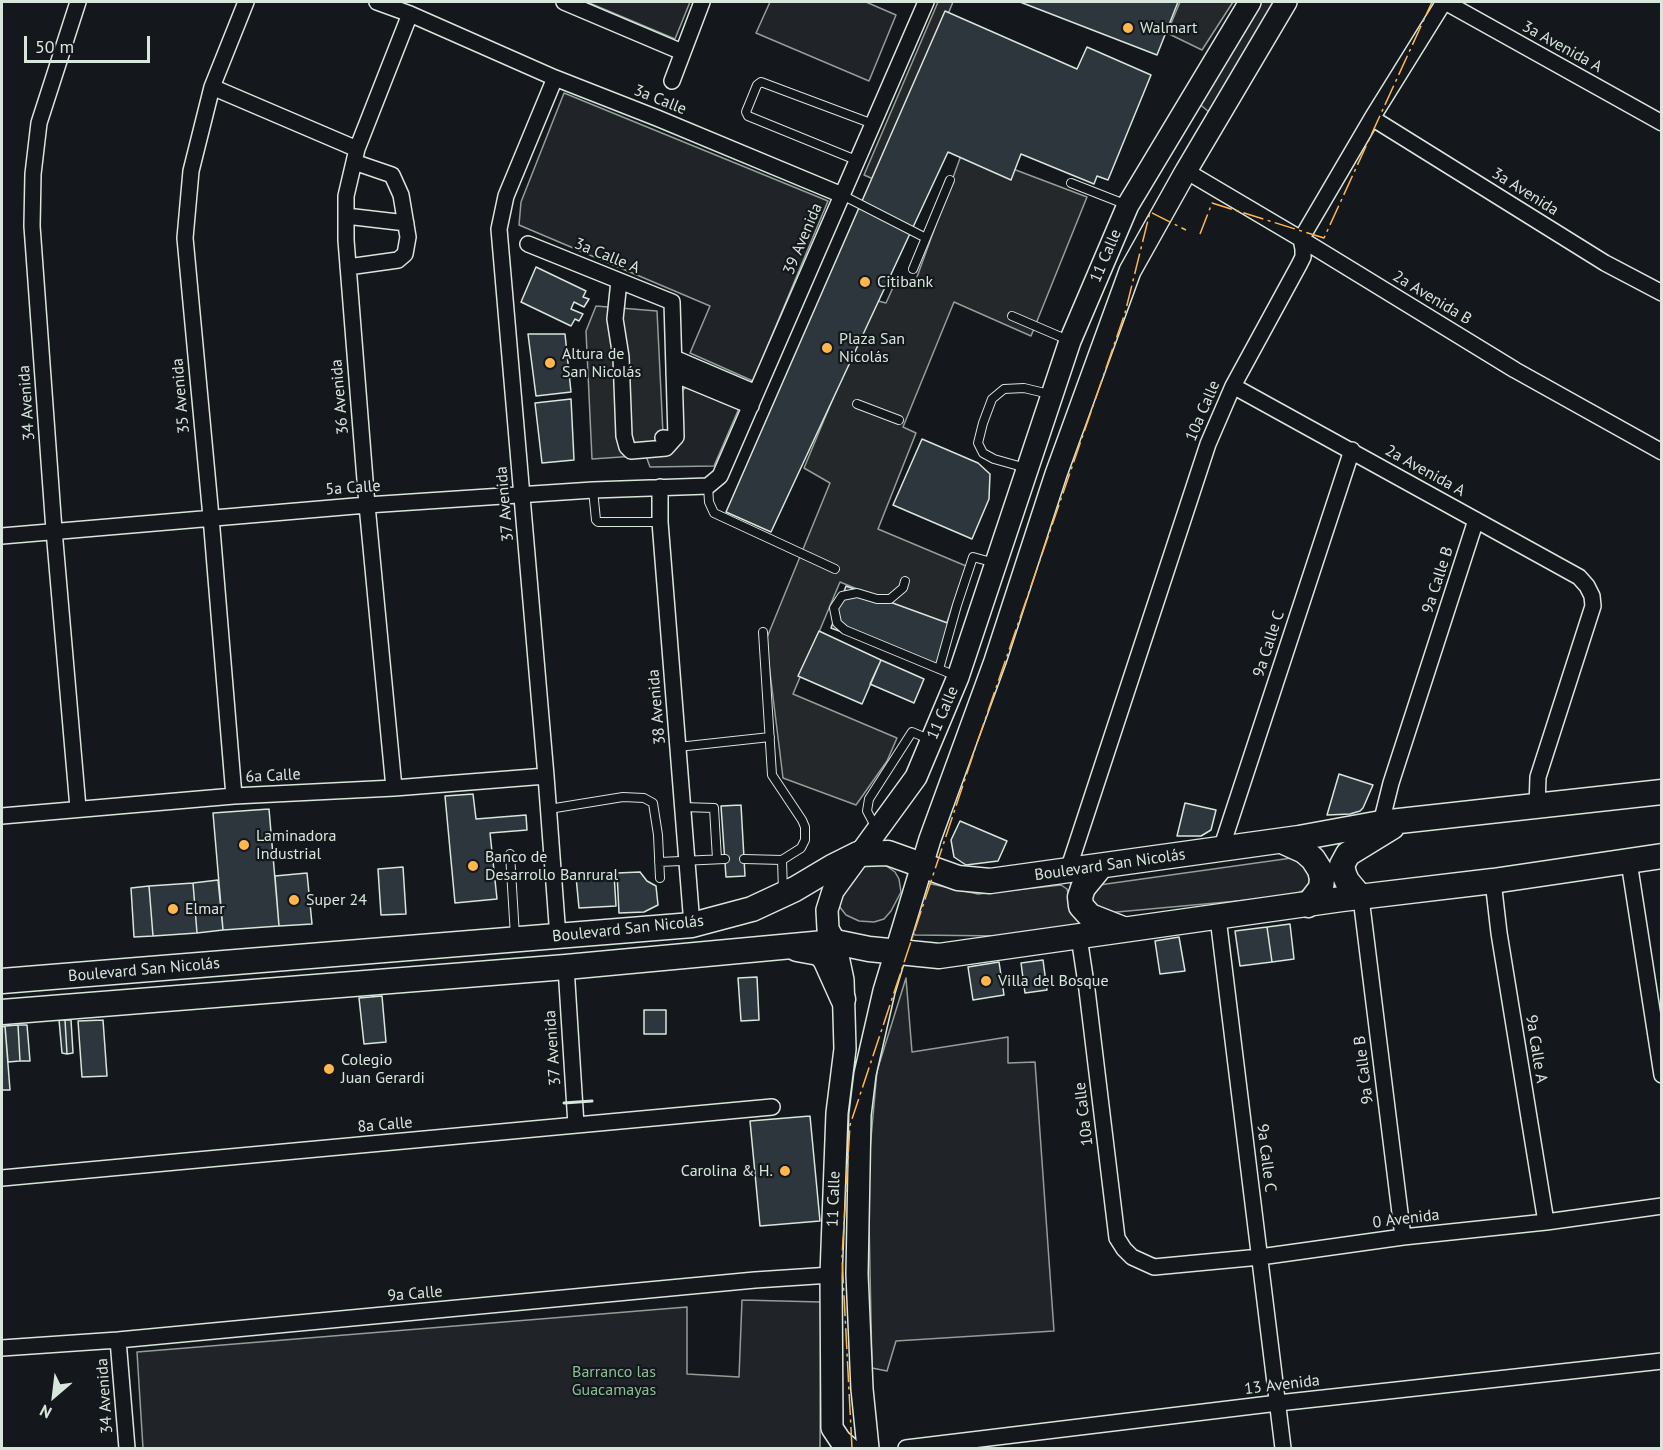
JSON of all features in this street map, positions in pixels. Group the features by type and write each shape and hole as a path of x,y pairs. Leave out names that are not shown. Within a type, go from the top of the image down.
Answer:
{"main road":[{"name":"11 Calle","path":"849,1449 832,1428 831,1275 837,1113 845,1049 843,980 836,942 828,929 827,910 832,891 916,777 932,740 968,609 996,563 1070,341 1128,205 1250,2"},
{"name":"11 Calle","path":"868,1449 862,1389 857,1274 860,1115 873,1036 922,864 995,661 1056,474 1130,271 1286,2"},
{"name":"Boulevard San Nicolás","path":"2,981 692,925 752,909 783,895 858,854 888,853 958,878 990,882 1282,841 1392,822 1662,792"},
{"path":"1361,898 1344,874 1342,865 1348,854 1392,822"},
{"path":"1282,841 1304,851 1320,870 1321,888 1308,905"},
{"name":"Boulevard San Nicolás","path":"2,1012 566,967 836,942 939,956 1662,856"},
{"path":"1101,866 1083,888 1080,897 1081,906 1090,916 1127,930"},
{"path":"776,947 819,953 825,959 843,999"}],"street":[{"name":"34 Avenida","path":"78,2 39,123 33,174 32,226 54,530 78,808"},
{"name":"35 Avenida","path":"234,796 185,238 191,171 212,87 246,2"},
{"name":"3a Calle","path":"377,2 410,14 555,78 842,195"},
{"path":"564,2 682,52"},
{"path":"672,81 702,2"},
{"name":"39 Avenida","path":"708,486 720,476 926,2"},
{"name":"10a Calle","path":"1068,870 1208,444 1233,386 1303,257 1301,239 1444,2"},
{"name":"3a Avenida A","path":"1444,2 1662,123"},
{"name":"36 Avenida","path":"394,788 367,505 348,267 346,196 355,156 410,14"},
{"name":"37 Avenida","path":"555,78 506,196 499,229 558,937"},
{"path":"212,87 392,175 401,195 406,223 408,237 405,254 398,260 348,267"},
{"name":"3a Avenida","path":"1372,118 1605,263 1662,293"},
{"name":"2a Avenida B","path":"1186,171 1515,370 1662,452"},
{"path":"346,216 406,223"},
{"name":"3a Calle A","path":"528,244 672,302 674,358"},
{"path":"619,280 615,319 621,357 624,436 627,447 632,451 666,448 668,439 676,437 674,358 754,399"},
{"path":"674,374 754,399"},
{"name":"2a Avenida A","path":"1233,386 1579,576 1592,596 1593,606 1538,777 1537,807"},
{"name":"9a Calle C","path":"1221,849 1352,450"},
{"name":"5a Calle","path":"2,536 211,517 522,494 708,486"},
{"name":"38 Avenida","path":"660,487 660,522 692,925"},
{"name":"9a Calle B","path":"1392,822 1391,783 1476,520"},
{"name":"6a Calle","path":"2,816 234,796 394,788 546,776"},
{"path":"1629,862 1662,1075"},
{"name":"9a Calle A","path":"1493,881 1499,933 1546,1222"},
{"name":"9a Calle B","path":"1361,898 1403,1237"},
{"name":"9a Calle C","path":"1218,918 1278,1403"},
{"name":"10a Calle","path":"1079,937 1117,1238 1132,1257 1154,1268"},
{"name":"37 Avenida","path":"566,967 576,1125"},
{"name":"8a Calle","path":"2,1178 772,1107"},
{"name":"0 Avenida","path":"1154,1268 1260,1257 1403,1237 1546,1222 1662,1206"},
{"name":"9a Calle","path":"2,1348 118,1340 755,1280 831,1275"},
{"name":"34 Avenida","path":"118,1340 127,1449"},
{"name":"13 Avenida","path":"906,1449 1278,1403 1662,1361"},
{"path":"1278,1403 1283,1449"}],"lane":[{"path":"856,160 748,116 746,112 757,85 761,82 873,124"},
{"path":"914,269 950,180"},
{"path":"1071,183 1128,205"},
{"name":"3a Calle","path":"842,195 926,238"},
{"path":"1012,316 1070,341"},
{"path":"1028,468 994,459 983,453 978,443 983,423 992,399 1004,389 1024,388 1052,395"},
{"path":"856,404 899,420"},
{"path":"708,486 709,502 714,513 835,569"},
{"path":"593,490 598,522 660,522"},
{"path":"905,581 903,588 890,599 877,599 857,593 842,596 834,608 835,619 844,630 949,673"},
{"path":"744,859 782,860 801,848 805,840 805,827 772,775 763,632"},
{"path":"877,830 867,811 867,803 912,732 932,740"},
{"path":"678,747 770,737"},
{"path":"549,809 623,797 644,798 653,803 660,878"},
{"path":"660,862 721,859 714,808 683,807"},
{"path":"510,854 515,940"},
{"path":"782,860 783,895"}],"green space":[{"path":"587,2 690,2 675,39"},
{"path":"770,2 866,2 896,15 869,81 756,33"},
{"path":"1259,2 1275,2 1209,112 1197,102"},
{"path":"564,93 828,201 753,381 690,353 710,306 519,225 521,202"},
{"path":"689,384 740,406 714,466 650,467 646,456 664,454 682,391"},
{"path":"1299,857 1310,875 1309,884 1304,890 1292,896 1106,913 1091,901 1093,890 1099,885"},
{"path":"874,862 885,865 895,872 899,879 901,892 884,919 874,922 859,921 846,915 839,906 842,892 865,863"},
{"path":"927,883 978,894 1061,885 1067,889 1073,915 1083,926 1002,936 915,935 911,930"},
{"path":"906,978 912,1052 1008,1037 1008,1063 1035,1062 1054,1331 896,1341 887,1371 872,1368 868,1172 877,1071"},
{"name":"Barranco las Guacamayas","path":"742,1300 821,1302 820,1448 143,1448 137,1352 687,1307 687,1374 739,1377"}],"shaded area":[{"path":"938,2 953,2 878,181 864,175"},
{"path":"1180,2 1233,2 1202,50 1167,33"},
{"path":"963,150 1087,197 1031,336 954,302 903,427 916,433 878,529 966,566 946,625 840,582 793,694 897,738 887,761 856,805 783,778 766,640 830,483 804,468 874,300 886,303 895,283 913,288"},
{"name":"Altura de San Nicolás","path":"596,306 657,311 664,454 592,459 586,331"}],"building":[{"name":"Walmart","path":"1020,2 1178,2 1157,55"},
{"name":"Plaza San Nicolás","path":"945,11 1077,69 1087,47 1151,75 1108,180 1097,176 1094,184 1021,154 1011,180 948,152 771,532 726,512"},
{"name":"Altura de San Nicolás","path":"536,267 586,291 583,297 589,299 584,307 574,302 571,309 583,314 579,321 575,319 571,326 521,302"},
{"name":"Altura de San Nicolás","path":"528,334 565,334 571,392 536,396"},
{"name":"Altura de San Nicolás","path":"571,399 574,460 542,463 535,403"},
{"path":"922,439 978,463 990,474 989,499 972,539 893,505"},
{"path":"846,586 953,625 938,667 831,628"},
{"path":"819,631 881,660 862,704 798,676"},
{"path":"881,660 924,679 914,703 870,684"},
{"path":"1339,774 1373,785 1360,811 1327,815"},
{"name":"Banco de Desarrollo Banrural","path":"473,794 476,819 526,815 527,830 490,833 497,899 455,903 445,796"},
{"path":"1185,803 1216,810 1211,830 1201,836 1177,836"},
{"path":"741,805 745,876 726,877 721,806"},
{"name":"Laminadora Industrial","path":"269,809 279,926 223,930 213,813"},
{"path":"960,821 1007,841 998,861 966,865 954,857 951,840"},
{"path":"403,867 406,914 381,915 378,869"},
{"path":"640,872 647,881 656,886 658,905 644,912 619,913 617,873"},
{"name":"Super 24","path":"307,873 312,924 279,926 275,876"},
{"path":"614,874 616,906 579,908 576,877"},
{"path":"218,880 223,930 197,933 193,883"},
{"name":"Elmar","path":"193,883 197,933 153,936 149,886"},
{"path":"149,886 153,936 134,937 131,888"},
{"path":"1290,924 1294,959 1272,962 1267,927"},
{"path":"1267,927 1272,962 1240,966 1235,931"},
{"path":"1179,937 1185,971 1160,974 1155,941"},
{"path":"1043,960 1047,990 1025,993 1021,963"},
{"name":"Villa del Bosque","path":"999,962 1004,995 973,1000 968,967"},
{"path":"757,977 759,1020 741,1021 738,978"},
{"path":"382,996 386,1042 364,1044 359,998"},
{"path":"644,1010 666,1010 666,1034 644,1034"},
{"path":"59,1020 65,1020 67,1054 62,1053"},
{"path":"65,1020 71,1020 73,1053 67,1054"},
{"path":"103,1020 107,1076 82,1077 78,1021"},
{"path":"18,1025 20,1061 8,1062 5,1026"},
{"path":"18,1025 27,1025 30,1061 20,1061"},
{"path":"5,1026 10,1090 2,1090 2,1027"},
{"name":"Carolina & H.","path":"810,1116 820,1221 760,1226 750,1121"}],"wall":[{"path":"564,1103 592,1101"}],"power":[{"path":"1200,234 1212,203 1324,238 1432,2"},
{"path":"852,1448 842,1257 850,1125 976,746 1125,313 1150,212 1186,230"}],"place":[{"name":"Walmart","path":"1128,28"},
{"name":"Citibank","path":"865,282"},
{"name":"Plaza San Nicolás","path":"827,348"},
{"name":"Altura de San Nicolás","path":"550,363"},
{"name":"Laminadora Industrial","path":"244,845"},
{"name":"Banco de Desarrollo Banrural","path":"473,866"},
{"name":"Super 24","path":"294,900"},
{"name":"Elmar","path":"173,909"},
{"name":"Villa del Bosque","path":"986,981"},
{"name":"Colegio Juan Gerardi","path":"329,1069"},
{"name":"Carolina & H.","path":"785,1171"}]}
